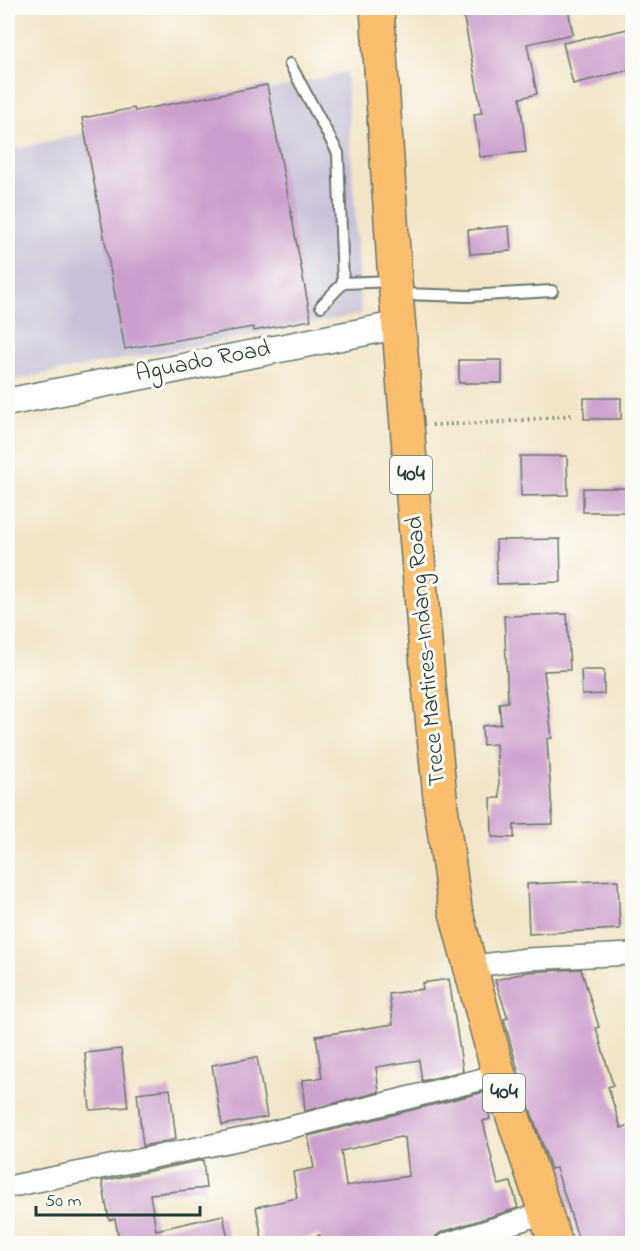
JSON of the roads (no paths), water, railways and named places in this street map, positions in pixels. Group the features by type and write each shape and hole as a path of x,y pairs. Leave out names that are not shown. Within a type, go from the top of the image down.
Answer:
{"main road":[{"name":"Trece Martires-Indang Road","path":"377,8 407,425 441,807 455,909 468,967 499,1076 556,1244"}],"street":[{"name":"Aguado Road","path":"8,402 126,376 397,300"},
{"path":"468,967 527,959 633,954"},
{"path":"8,1187 256,1136 499,1076"},
{"path":"446,1244 544,1213"}],"lane":[{"path":"290,64 338,153 343,283 321,306"},
{"path":"343,283 397,300 552,291"}]}
